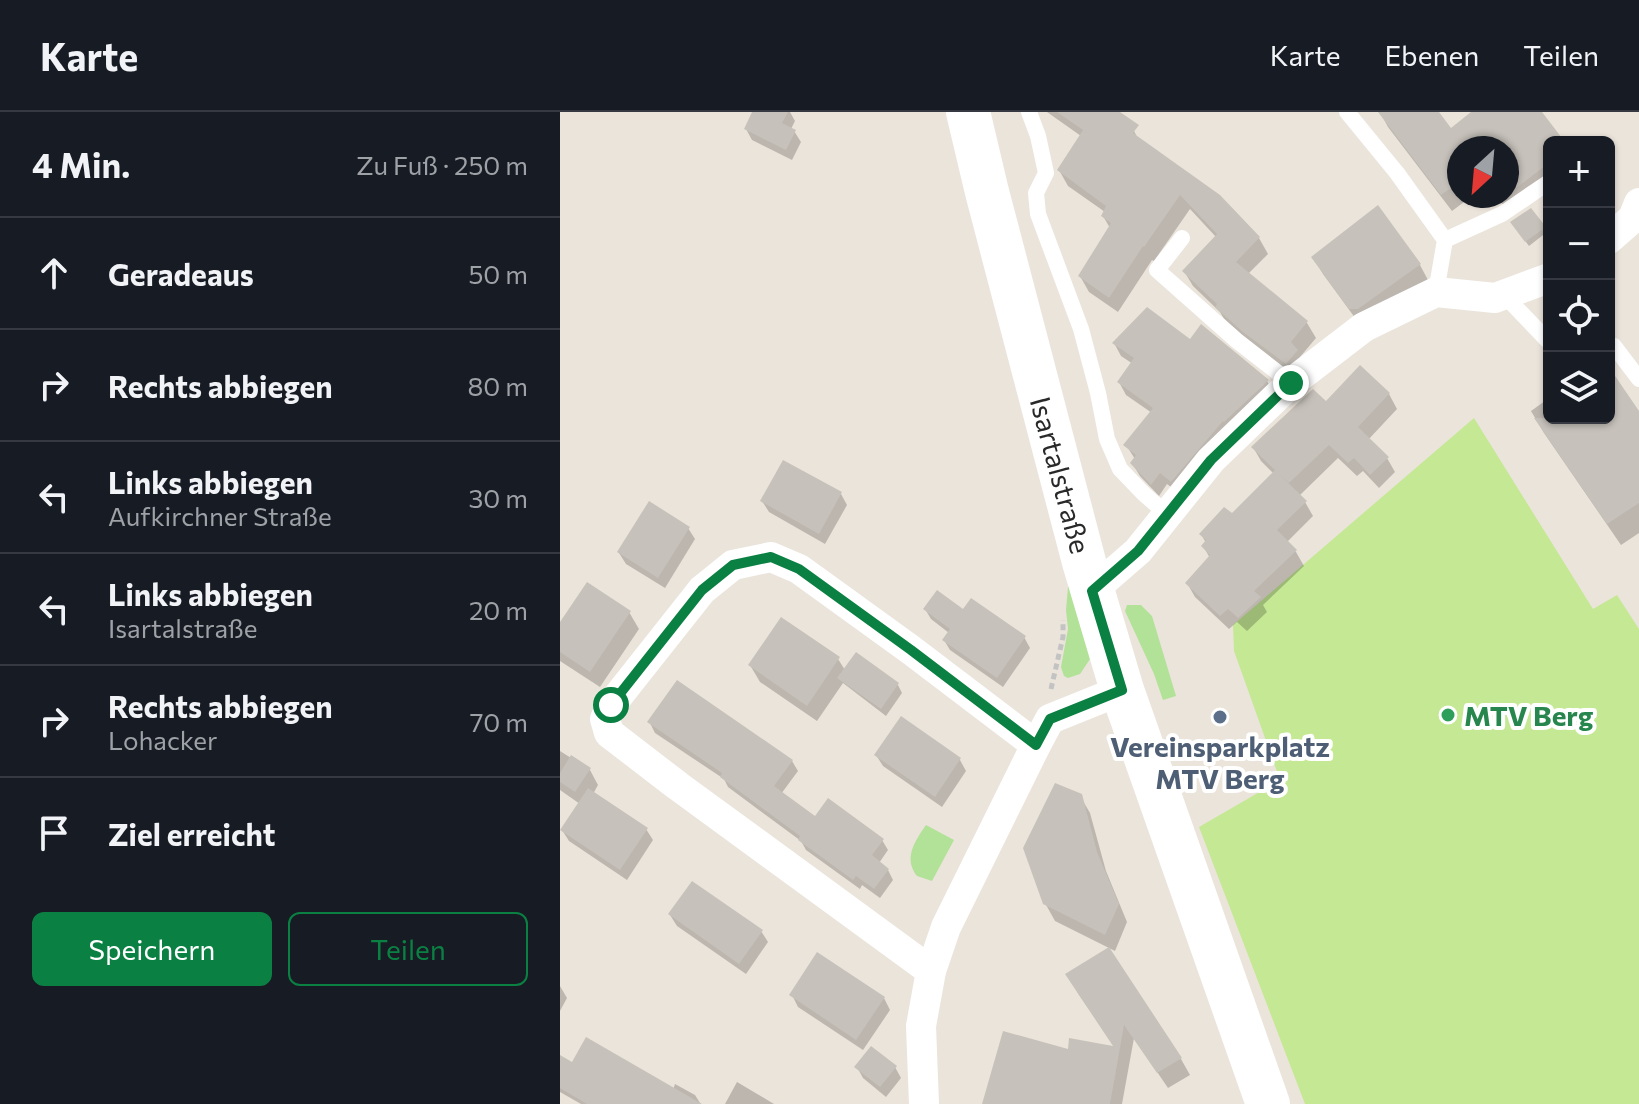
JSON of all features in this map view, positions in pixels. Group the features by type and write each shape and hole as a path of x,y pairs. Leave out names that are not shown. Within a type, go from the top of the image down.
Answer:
{"main road":[{"name":"Isartalstraße","path":"968,112 1078,598 1122,690 1268,1104"}],"street":[{"path":"1615,234 1633,218 1639,203"},
{"path":"1078,598 1138,551 1211,460 1291,383 1364,327 1436,292 1495,298 1544,280"},
{"path":"931,971 609,733 605,719 611,705 702,590 733,565 771,557 799,569 911,650 1043,732"},
{"path":"924,1104 921,1026 931,971 946,927 1043,732 1122,690"}],"lane":[{"path":"1029,112 1046,173 1036,193 1038,214 1081,329 1107,439 1120,469 1167,514"},
{"path":"1347,112 1397,173 1445,240 1436,292"},
{"path":"1445,240 1502,214 1543,186"},
{"path":"1182,238 1157,270 1236,340 1291,383"},
{"path":"1504,295 1543,336"},
{"path":"1615,347 1639,379"}],"path":[{"path":"1043,732 1063,637 1078,598"}],"green space":[{"name":"MTV Berg","path":"1474,418 1593,609 1617,595 1639,629 1639,1104 1305,1104 1199,827 1280,780 1234,651 1233,625"},
{"path":"1074,574 1090,659 1080,674 1068,678 1061,667 1068,629 1068,587"},
{"path":"1127,605 1141,605 1152,616 1176,696 1163,700 1125,611"},
{"path":"926,825 954,840 932,881 917,876 911,863 915,843"}],"building":[{"path":"752,112 788,112 782,123 796,130 786,150 744,129"},
{"path":"1057,112 1120,112 1139,125 1133,133 1220,195 1260,237 1236,262 1308,321 1291,342 1298,350 1286,364 1215,307 1217,304 1182,271 1217,234 1180,195 1109,298 1078,276 1111,223 1101,216 1106,206 1057,170 1083,130"},
{"path":"1378,112 1439,112 1451,128 1471,112 1542,112 1560,136 1543,136 1543,168 1519,186 1519,136 1447,136 1447,191 1441,195"},
{"path":"1378,205 1421,264 1358,309 1349,309 1311,257"},
{"path":"1531,208 1543,223 1543,229 1525,242 1510,222"},
{"path":"1147,307 1190,339 1201,324 1269,380 1223,421 1171,482 1160,473 1151,485 1130,463 1136,455 1123,445 1153,408 1117,382 1134,358 1112,343"},
{"path":"1360,365 1390,393 1358,427 1389,457 1370,475 1354,458 1348,463 1329,445 1289,483 1280,475 1307,501 1277,530 1297,550 1254,591 1261,597 1238,618 1228,609 1220,616 1185,583 1210,555 1201,546 1206,540 1199,534 1224,507 1232,513 1275,470 1251,447 1313,389 1326,401"},
{"path":"1615,376 1639,411 1639,503 1607,524 1534,418 1543,418 1543,424 1615,424"},
{"path":"783,460 842,492 819,534 760,501"},
{"path":"649,501 690,527 658,578 617,552"},
{"path":"587,582 631,611 590,672 560,652 560,622"},
{"path":"937,590 963,609 971,598 1026,636 997,678 942,640 950,629 923,609"},
{"path":"781,617 840,657 807,706 748,665"},
{"path":"856,652 899,683 881,709 837,678"},
{"path":"677,680 793,760 774,786 815,816 828,798 884,839 872,855 889,869 874,889 856,876 853,880 798,840 800,836 720,777 722,773 647,722"},
{"path":"901,716 961,758 935,797 874,755"},
{"path":"571,755 591,768 575,792 560,782 560,773"},
{"path":"1055,783 1082,794 1097,852 1119,904 1105,935 1043,904 1023,848"},
{"path":"588,788 648,828 620,870 560,830"},
{"path":"692,881 763,930 739,964 668,914"},
{"path":"1109,947 1182,1058 1157,1073 1124,1025 1110,1104 982,1104 1003,1031 1068,1049 1069,1038 1113,1046 1065,974"},
{"path":"817,952 885,997 856,1040 789,995"},
{"path":"586,1037 702,1104 587,1104 560,1088 560,1055 572,1062"},
{"path":"871,1046 897,1066 880,1087 854,1067"}],"place":[{"name":"MTV Berg","path":"1448,715"},
{"name":"Vereinsparkplatz MTV Berg","path":"1220,717"}],"route":[{"path":"611,705 702,590 733,565 771,557 799,569 1036,745 1050,719 1122,690 1092,591 1138,551 1211,460 1291,383"}]}
